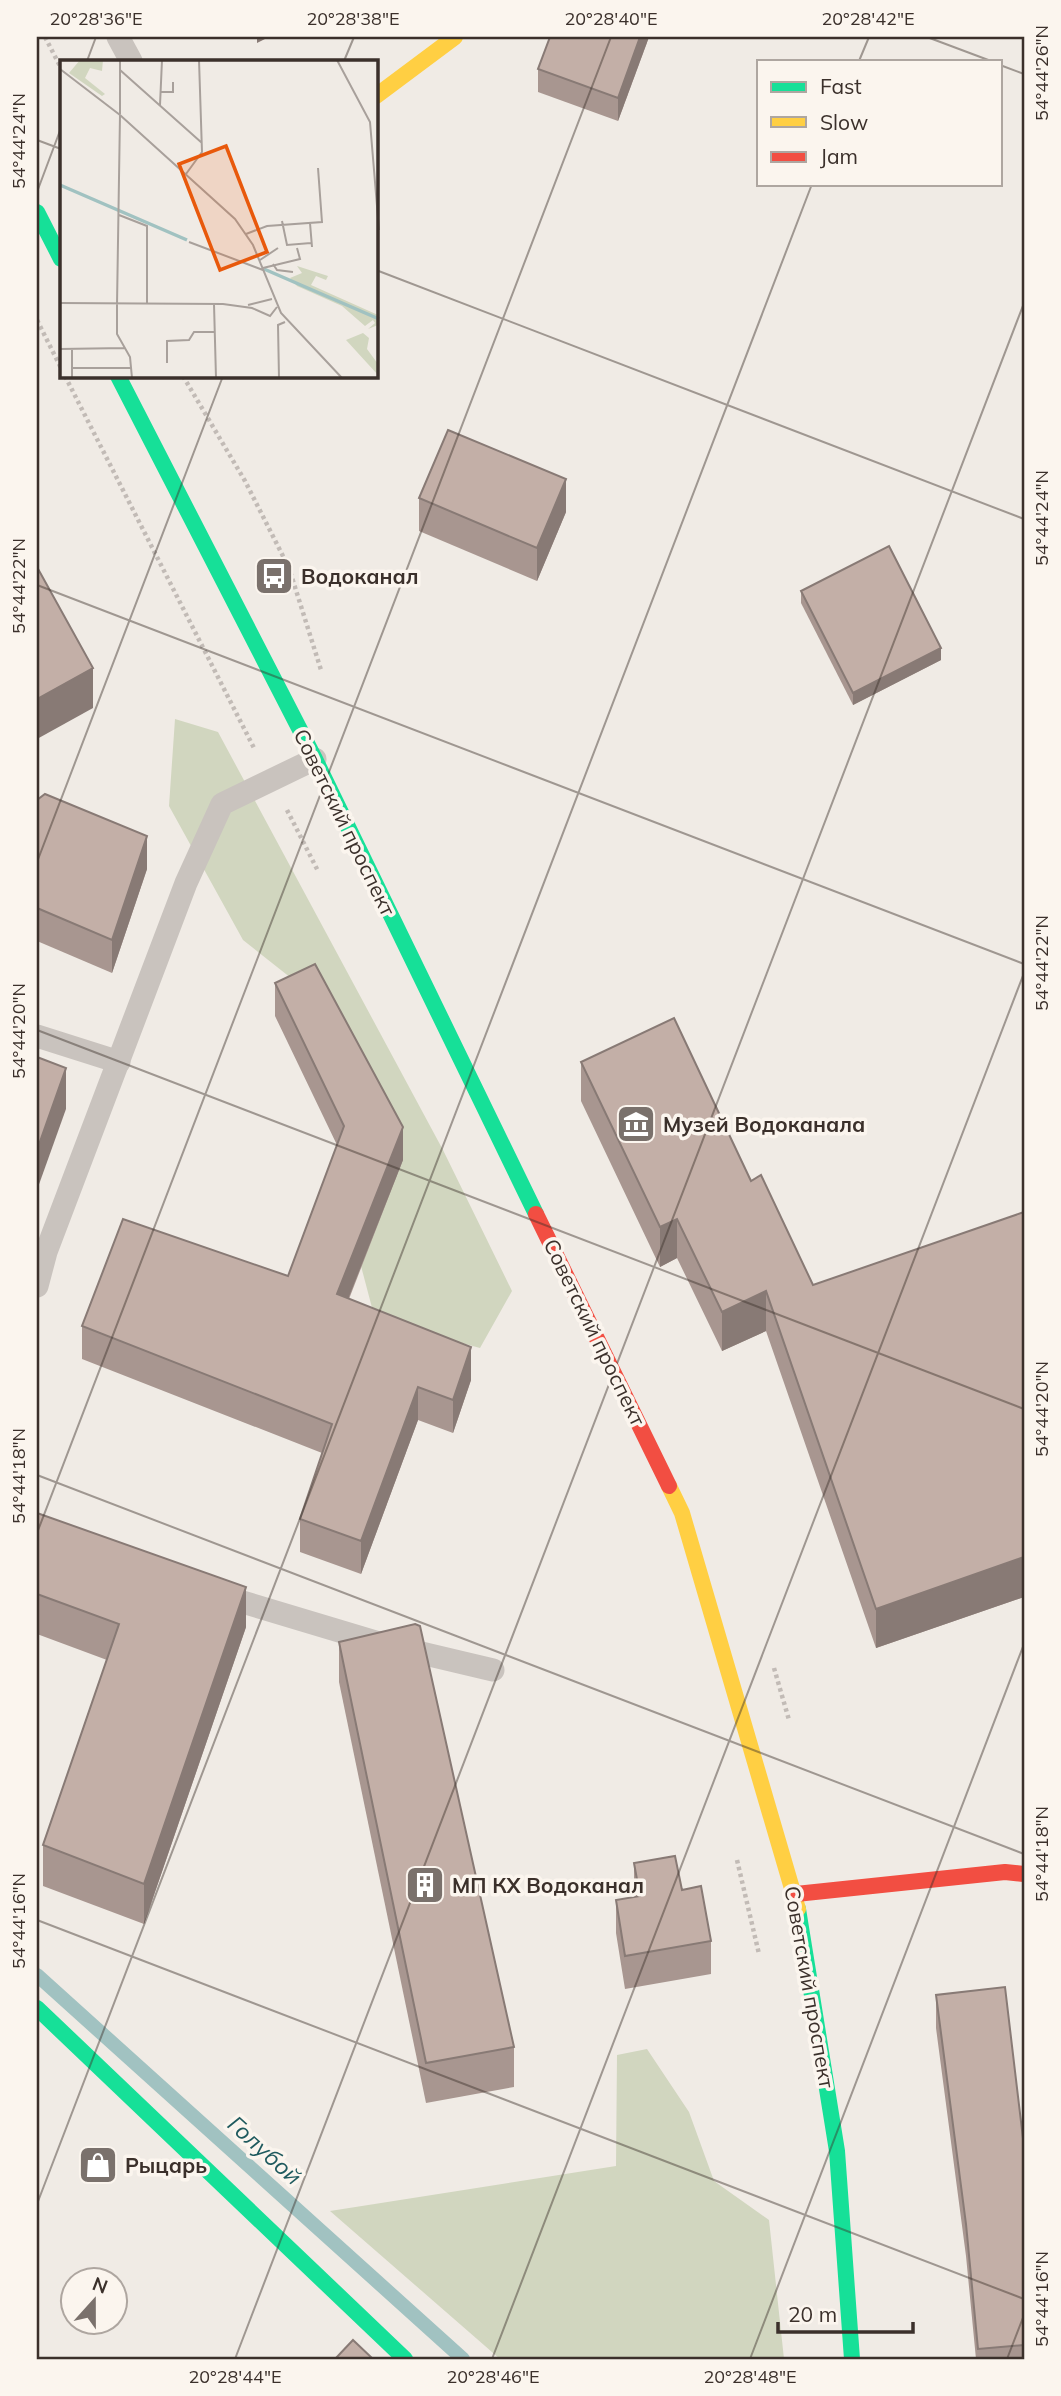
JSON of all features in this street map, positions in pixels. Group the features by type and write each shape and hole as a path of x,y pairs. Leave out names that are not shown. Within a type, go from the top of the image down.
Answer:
{"main road":[{"path":"378,95 456,37"},
{"path":"37,212 60,257"},
{"name":"Советский проспект","path":"119,378 315,760 681,1513 742,1723 796,1894 837,2151 852,2359"},
{"path":"796,1894 1004,1872 1024,1874"},
{"path":"37,2008 405,2359"}],"lane":[{"path":"118,37 130,60"},
{"path":"37,1286 46,1252 186,883 222,804 315,760"},
{"path":"37,1036 119,1062"},
{"path":"200,1588 379,1643 493,1670"}],"path":[{"path":"45,37 60,66"},
{"path":"37,320 59,358"},
{"path":"66,378 322,878"},
{"path":"737,1857 762,1965"}],"green space":[{"path":"175,719 218,732 443,1150 512,1291 480,1348 375,1319 361,1266 315,997 243,940 169,806"},
{"path":"647,2049 689,2112 714,2181 769,2220 784,2359 500,2359 330,2211 616,2166 617,2055"}],"building":[{"path":"550,37 640,37 618,98 538,69"},
{"path":"448,430 566,479 537,548 419,498"},
{"path":"889,546 941,648 853,693 801,591"},
{"path":"37,567 93,668 37,699"},
{"path":"45,794 147,836 112,940 37,908 37,800"},
{"path":"315,964 403,1127 337,1294 471,1347 453,1400 418,1387 361,1541 300,1519 332,1424 82,1326 123,1219 288,1276 344,1126 275,983"},
{"path":"674,1018 751,1181 761,1175 813,1285 1024,1212 1024,1557 876,1609 766,1291 722,1312 677,1219 660,1227 581,1062"},
{"path":"37,1057 66,1068 37,1150"},
{"path":"37,1513 246,1587 144,1884 43,1845 119,1624 37,1594"},
{"name":"МП КХ Водоканал","path":"415,1624 420,1626 514,2047 426,2063 339,1642"},
{"path":"675,1856 682,1890 701,1886 711,1941 625,1956 616,1900 640,1896 634,1863"},
{"path":"1005,1987 1024,2147 1024,2345 978,2349 966,2224 936,1995"},
{"path":"353,2340 373,2359 335,2359"}],"waterway":[{"name":"Голубой","path":"37,1975 463,2359"}],"traffic: fast":[{"path":"37,212 60,257"},
{"path":"119,378 315,759 536,1214"},
{"path":"798,1909 837,2151 852,2359"},
{"path":"37,2008 405,2359"}],"traffic: slow":[{"path":"378,95 455,37"},
{"path":"669,1486 682,1513 798,1909"}],"traffic: jam":[{"path":"536,1214 669,1486"},
{"path":"796,1894 1005,1872 1024,1874"}],"place":[{"name":"Водоканал","path":"274,576"},
{"name":"Музей Водоканала","path":"636,1124"},
{"name":"МП КХ Водоканал","path":"425,1885"},
{"name":"Рыцарь","path":"98,2165"}]}
